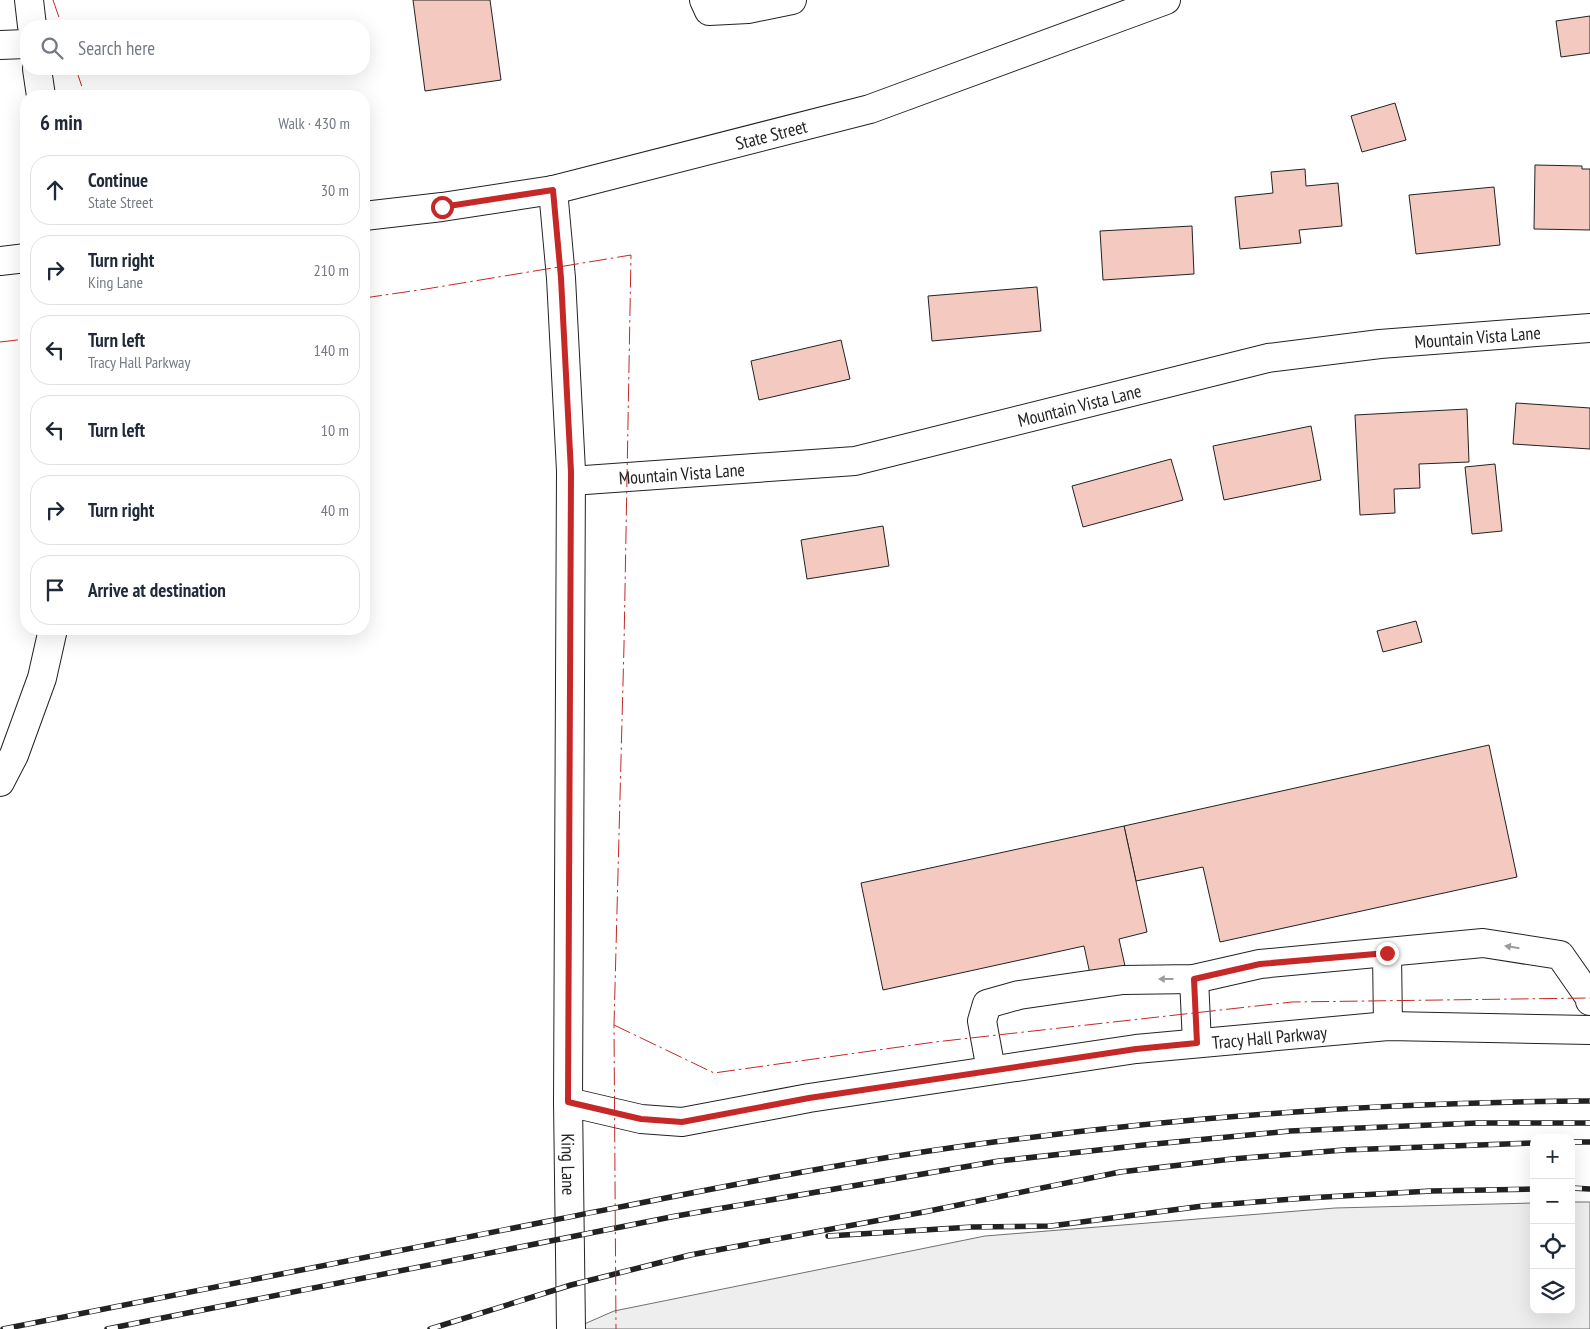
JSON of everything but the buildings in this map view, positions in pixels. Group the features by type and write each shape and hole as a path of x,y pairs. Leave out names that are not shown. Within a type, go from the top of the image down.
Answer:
{"street":[{"path":"29,0 31,20"},
{"path":"704,0 709,11 748,9 792,0"},
{"name":"State Street","path":"370,215 442,207 553,190 870,108 1166,0"},
{"path":"0,45 20,44"},
{"path":"38,75 40,90"},
{"name":"King Lane","path":"553,190 561,278 571,481 568,1102 570,1329"},
{"path":"0,261 20,259"},
{"name":"Mountain Vista Lane","path":"571,481 855,461 1268,358 1380,344 1590,328"},
{"path":"0,782 14,755 42,678 52,635"},
{"path":"991,1070 982,1022 987,1004 1019,995 1123,980 1194,979 1260,964 1483,943 1560,955 1590,998 1590,1001"},
{"path":"1387,953 1388,1026"},
{"path":"1194,979 1197,1043"},
{"name":"Tracy Hall Parkway","path":"568,1102 641,1119 682,1122 809,1098 1136,1049 1388,1026 1590,1030"}],"shaded area":[{"path":"1575,1202 1590,1202 1590,1329 582,1329 582,1325 614,1311 985,1236 1335,1208 1530,1203 1530,1314 1575,1314"}],"railway":[{"path":"3,1329 716,1188 882,1158 1068,1133 1217,1118 1441,1104 1590,1101"},
{"path":"107,1329 676,1216 999,1161 1290,1131 1477,1123 1590,1123"},
{"path":"1575,1142 1590,1142"},
{"path":"430,1329 571,1285 690,1255 924,1212 1120,1172 1232,1159 1344,1150 1530,1143"},
{"path":"1575,1188 1590,1189"},
{"path":"828,1236 972,1227 1051,1226 1203,1206 1307,1198 1431,1191 1530,1189"}],"power":[{"path":"53,0 60,20"},
{"path":"78,75 83,90"},
{"path":"370,297 631,255 624,645 614,1025 616,1329"},
{"path":"0,342 20,340"},
{"path":"614,1025 714,1073 935,1042 1292,1002 1590,998"}],"route":[{"path":"442,207 553,190 561,278 571,472 568,1102 641,1119 682,1122 809,1098 1136,1049 1197,1043 1194,979 1260,964 1387,953"}]}
